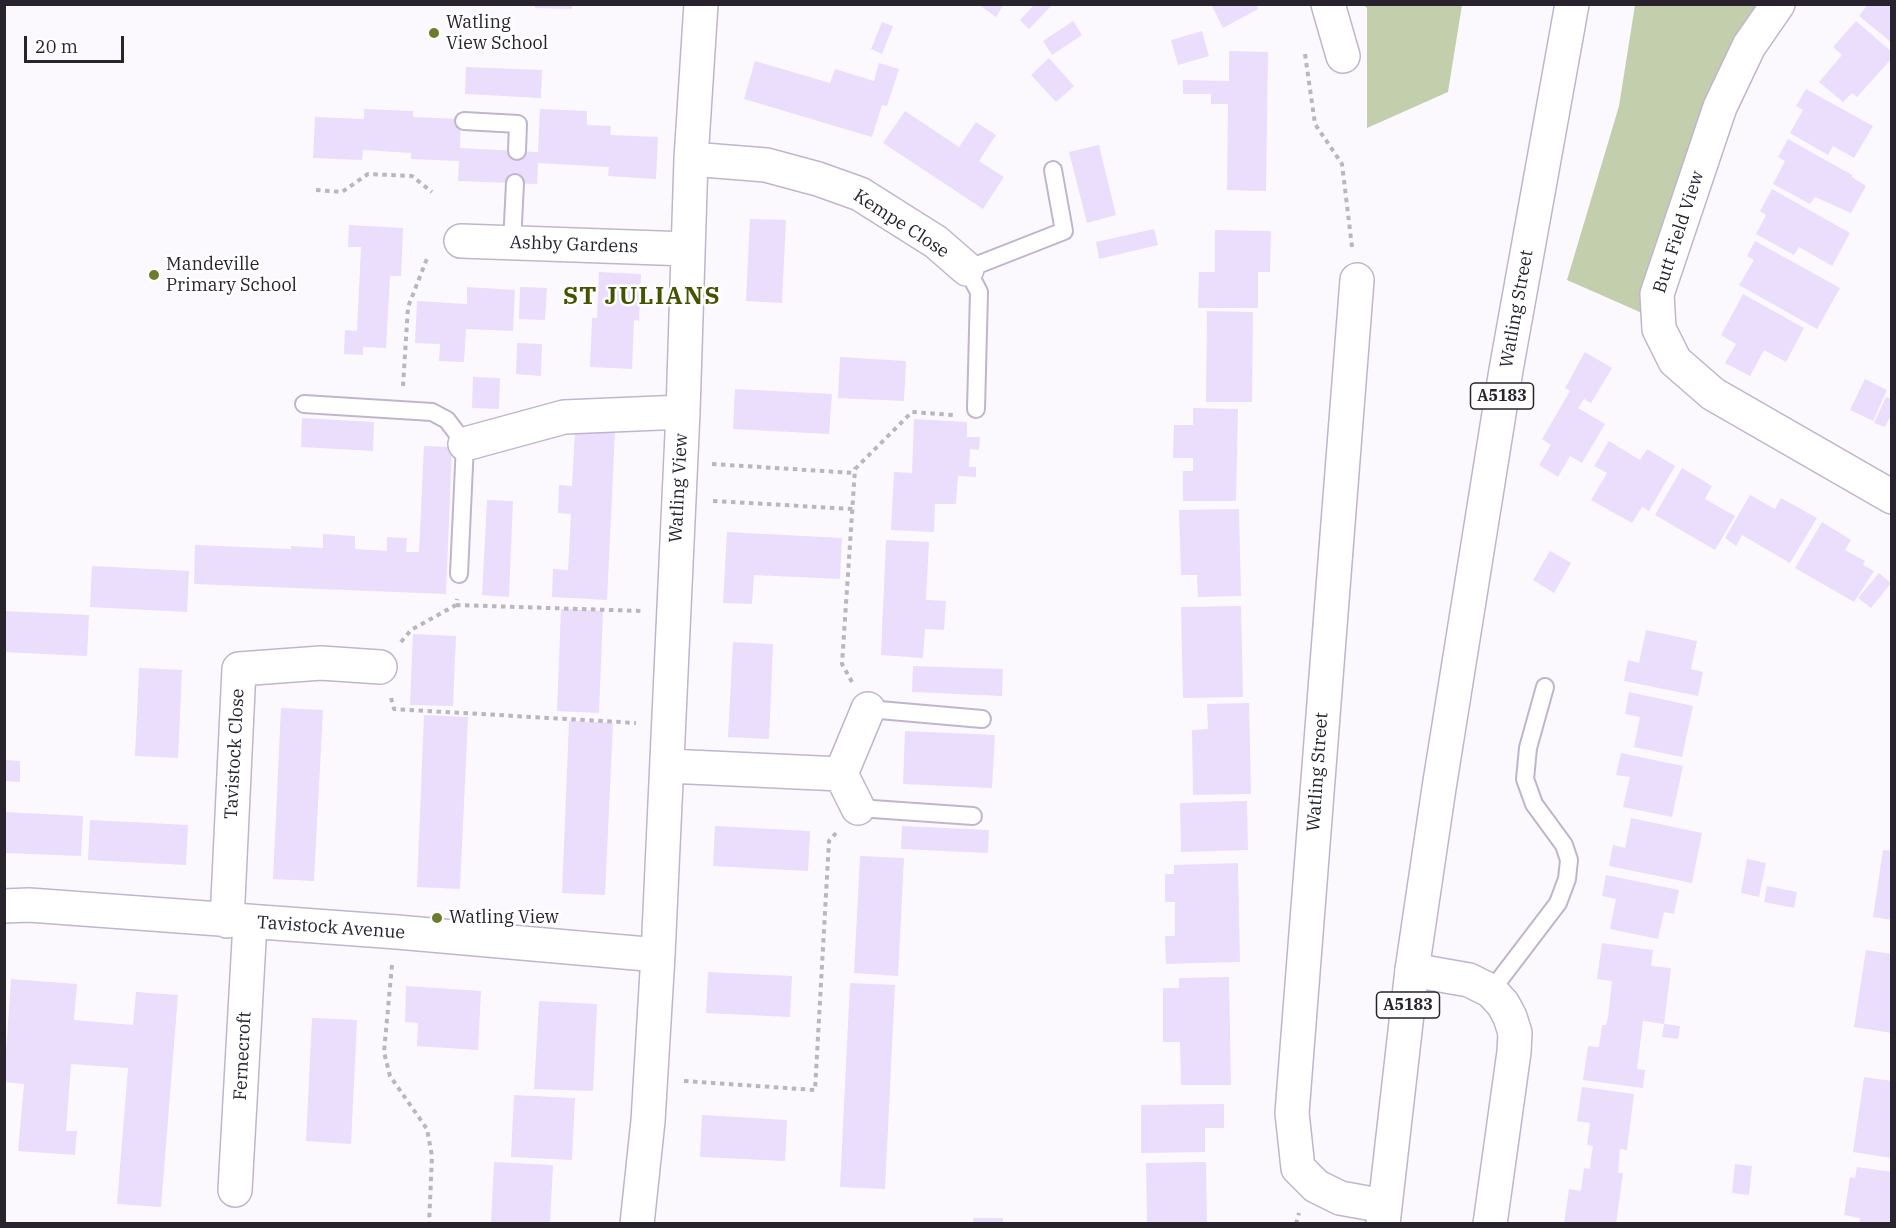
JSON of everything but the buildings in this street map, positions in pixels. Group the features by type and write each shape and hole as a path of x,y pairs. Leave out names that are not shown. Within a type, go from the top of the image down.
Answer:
{"street":[{"name":"Watling View","path":"637,1224 658,955 683,412 691,159 702,4"},
{"path":"1328,4 1343,56"},
{"name":"Watling Street","path":"1357,280 1292,1113 1298,1168 1316,1186 1383,1215 1412,970 1504,382 1572,4"},
{"name":"Butt Field View","path":"1778,4 1749,46 1720,107 1657,294 1659,329 1675,361 1713,394 1892,497"},
{"name":"Kempe Close","path":"691,159 766,165 818,178 860,194 936,242 967,269"},
{"name":"Ashby Gardens","path":"460,241 688,249"},
{"path":"465,444 564,417 683,412"},
{"name":"Tavistock Close","path":"239,922 238,669 321,663 380,667"},
{"path":"858,807 841,774 868,709"},
{"path":"668,766 841,774"},
{"name":"Tavistock Avenue","path":"4,906 29,905 397,932 658,955"},
{"name":"Fernecroft","path":"235,1190 239,922"},
{"path":"1412,970 1469,980 1491,992 1503,1004 1515,1033 1490,1224"}],"lane":[{"path":"464,121 518,124 517,151"},
{"path":"976,409 979,292 967,269 1064,231 1053,170"},
{"path":"512,243 515,183"},
{"path":"304,404 432,412 447,420 465,444 459,574"},
{"path":"1491,992 1558,903 1568,879 1569,860 1564,845 1534,804 1525,779 1528,748 1545,687"},
{"path":"868,709 982,719"},
{"path":"858,807 973,816"}],"path":[{"path":"1304,47 1316,124 1342,164 1357,280"},
{"path":"316,190 342,192 368,174 412,176 432,192"},
{"path":"402,411 408,307 429,256"},
{"path":"868,709 842,664 855,469 912,412 975,416 976,409"},
{"path":"680,462 855,473"},
{"path":"678,499 853,509"},
{"path":"456,604 459,574"},
{"path":"669,725 394,709 380,667 411,630 456,604 673,613"},
{"path":"650,1079 815,1090 829,841 858,807"},
{"path":"397,932 388,985 384,1052 390,1076 427,1129 432,1156 429,1224"}],"green space":[{"path":"1364,5 1462,5 1448,92 1367,128 1367,8"},
{"path":"1635,5 1758,5 1642,313 1567,280 1619,106"}],"place":[{"name":"Watling View School","path":"434,33"},
{"name":"Mandeville Primary School","path":"154,275"},
{"name":"Watling View","path":"437,918"}],"district":[{"name":"ST JULIANS","path":"642,297"}]}
